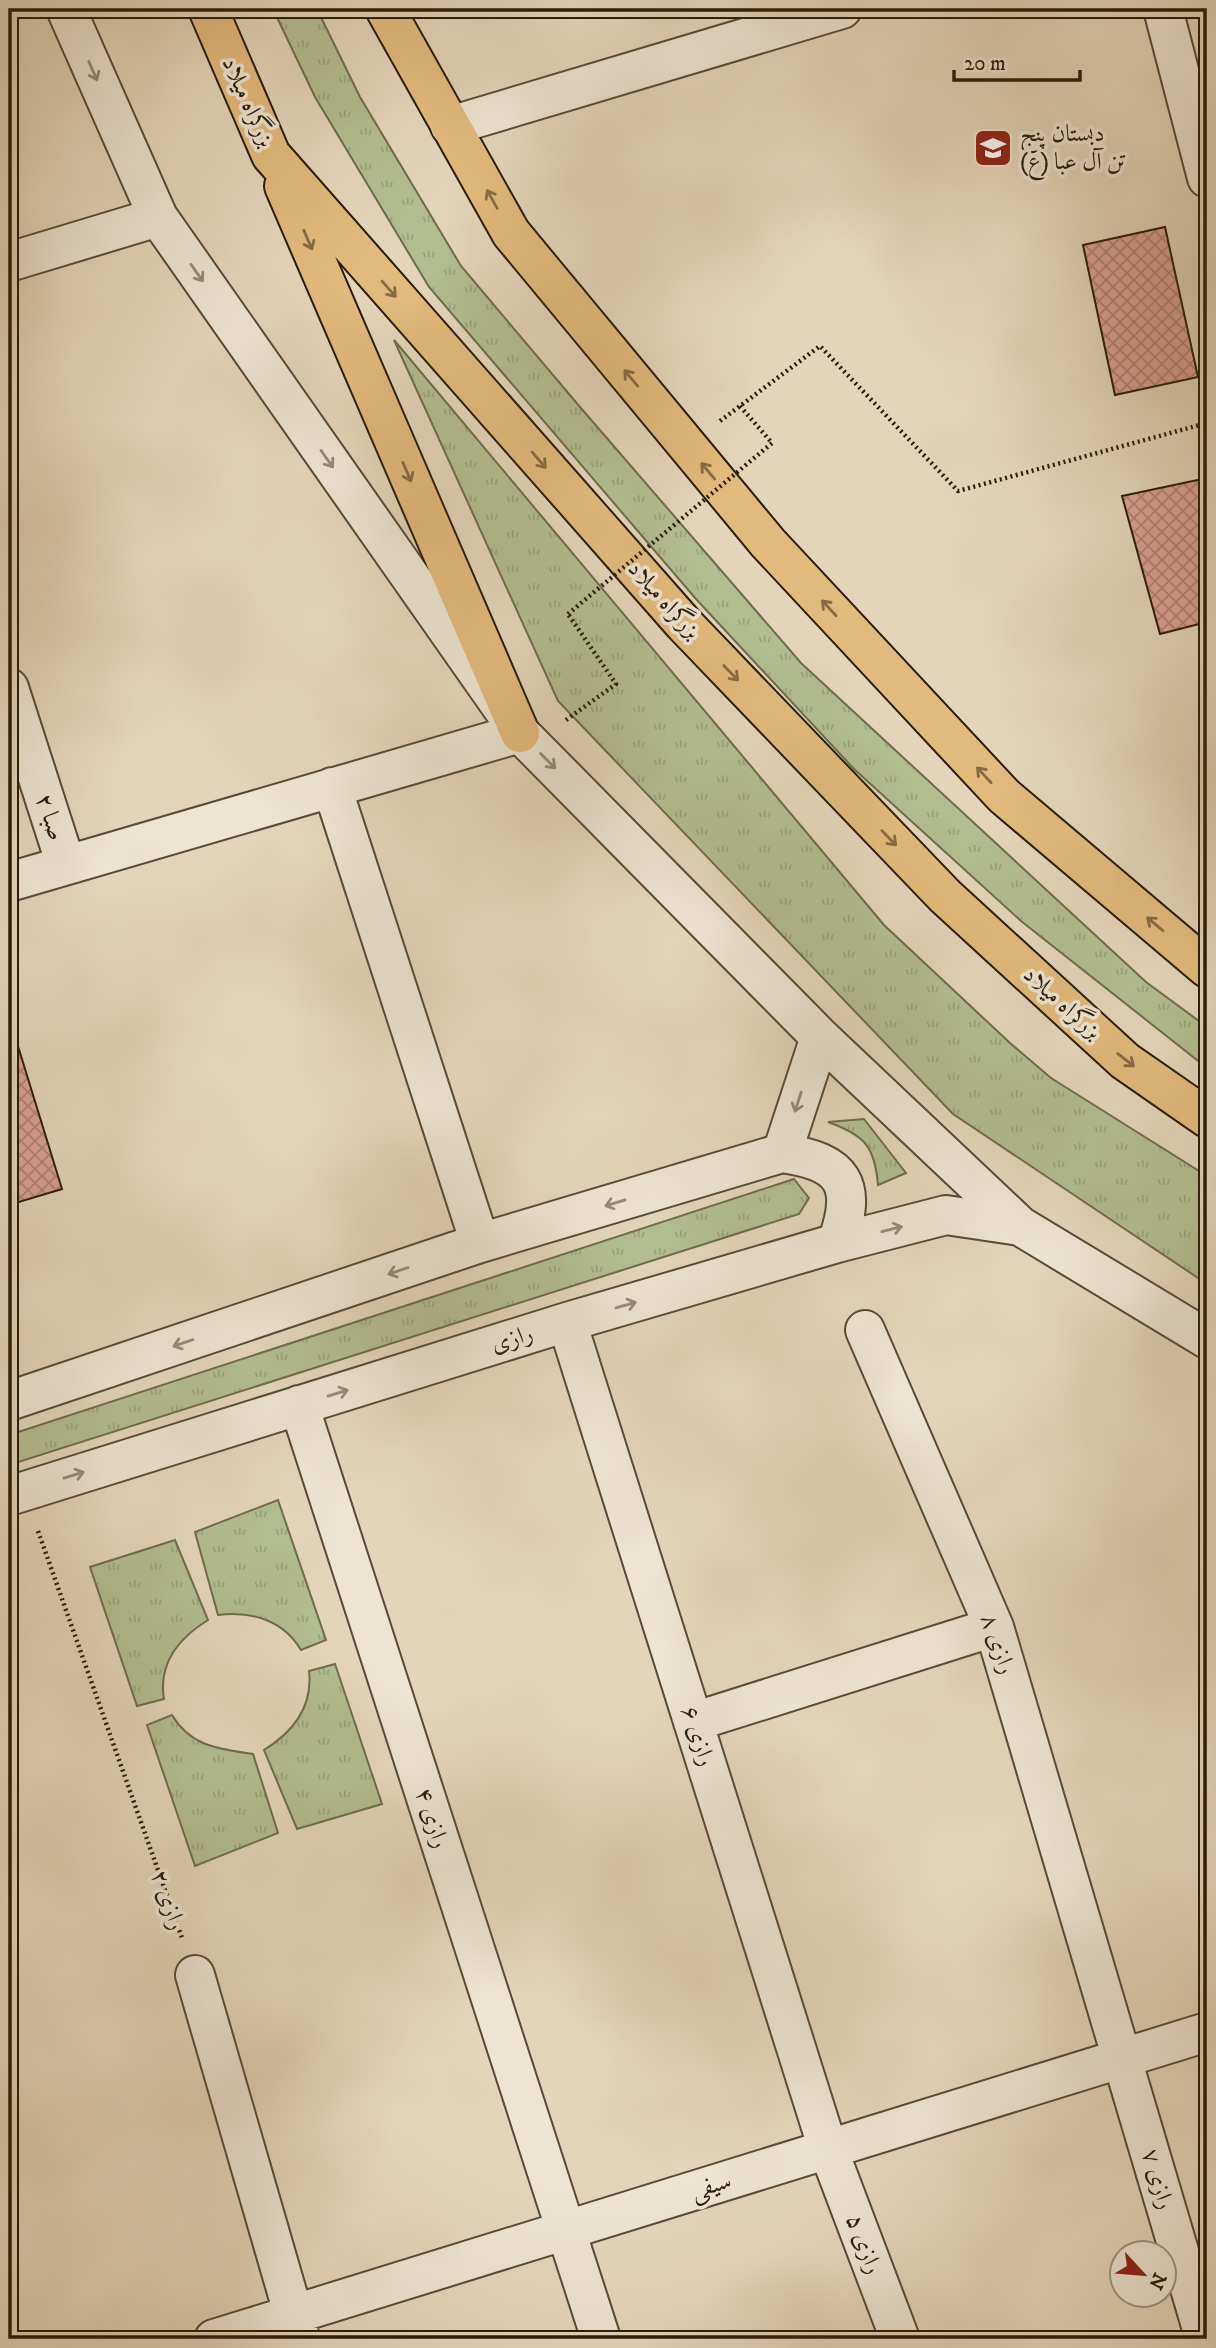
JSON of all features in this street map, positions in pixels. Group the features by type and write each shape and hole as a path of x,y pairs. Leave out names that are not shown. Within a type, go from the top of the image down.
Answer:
{"highway":[{"name":"بزرگراه میلاد","path":"208,9 271,155 684,624 944,896 1125,1061 1207,1118"},
{"path":"385,9 511,233 768,543 1004,796 1207,968"},
{"path":"271,155 526,739"}],"street":[{"path":"66,9 158,217 526,739 820,1037 1020,1226 1207,1339"},
{"path":"1163,9 1207,178"},
{"path":"450,126 835,10"},
{"path":"9,262 158,217"},
{"name":"صبا ۲","path":"9,688 66,865"},
{"path":"9,882 332,787 526,739"},
{"path":"332,787 480,1243"},
{"path":"782,1153 820,1037"},
{"path":"9,1401 480,1243 782,1153 809,1157 839,1174 847,1194 847,1214 837,1243"},
{"name":"رازی","path":"16,1493 567,1322 837,1243 946,1215 1020,1226"},
{"name":"رازی ۶","path":"567,1322 828,2149"},
{"name":"رازی ۸","path":"864,1330 994,1627 1123,2058"},
{"name":"رازی ۴","path":"299,1405 601,2339"},
{"path":"693,1721 994,1627"},
{"path":"195,1975 297,2327"},
{"name":"سیفی","path":"214,2339 297,2327 566,2231 1207,2032"},
{"name":"رازی ۷","path":"1123,2058 1205,2339"},
{"name":"رازی ۵","path":"828,2149 900,2339"}],"path":[{"path":"688,446 820,346 958,491 1207,423"},
{"path":"526,739 616,684 568,614 772,443 740,406"},
{"name":"رازی ۲","path":"16,1493 195,1975"}],"green space":[{"path":"273,9 317,9 360,97 461,266 801,663 1146,982 1207,1027 1207,1068 1021,921 854,769 696,599 429,287 315,97"},
{"path":"394,340 884,925 1051,1078 1207,1176 1207,1284 953,1114 558,701"},
{"path":"864,1119 906,1173 878,1185 874,1161 865,1144 851,1132 828,1122"},
{"path":"794,1179 809,1198 799,1214 9,1465 9,1435"},
{"path":"278,1500 326,1640 301,1650 285,1631 266,1620 254,1616 218,1615 195,1532"},
{"path":"175,1540 208,1620 188,1635 173,1653 164,1674 164,1699 137,1706 90,1567"},
{"path":"335,1664 382,1804 297,1829 264,1750 284,1735 299,1717 308,1696 309,1671"},
{"path":"172,1715 188,1734 207,1745 253,1754 278,1833 195,1866 147,1725"}],"building":[{"path":"1165,227 1198,377 1115,395 1083,245"},
{"path":"1207,478 1207,622 1160,634 1122,496"},
{"path":"9,1017 62,1189 9,1205"}],"place":[{"name":"دبستان پنج تن آل عبا (ع)","path":"993,148"}]}
